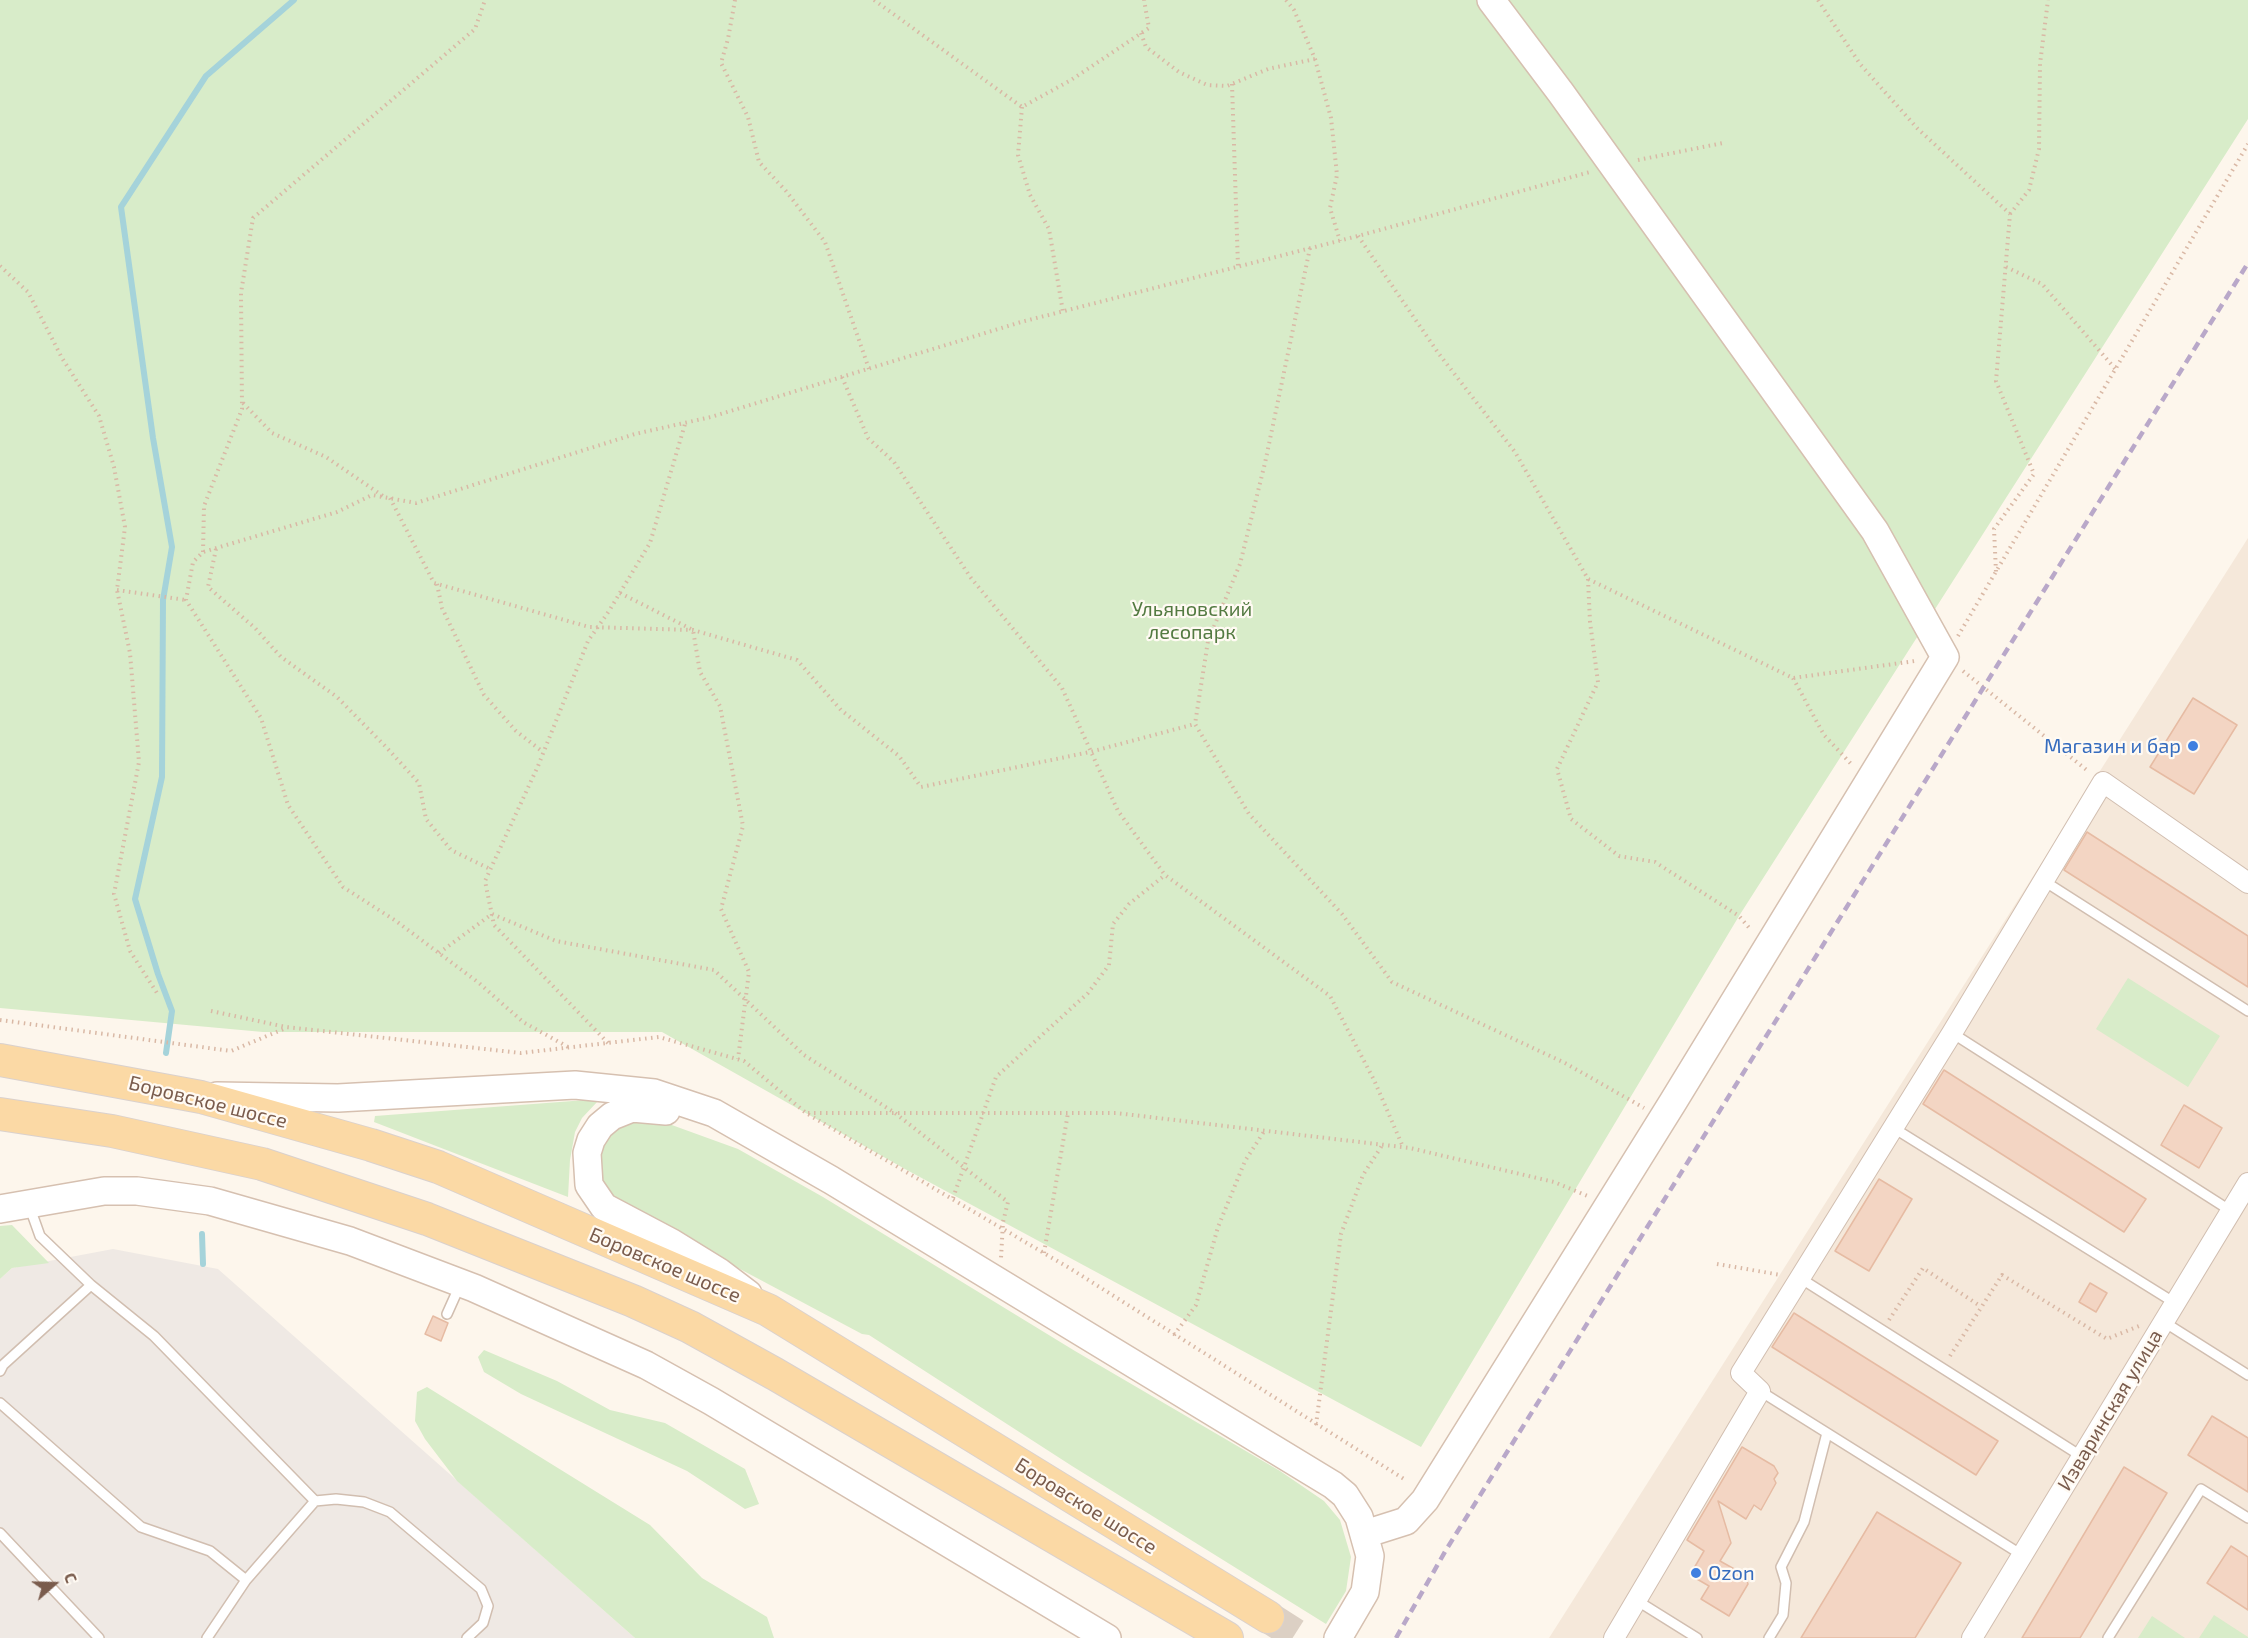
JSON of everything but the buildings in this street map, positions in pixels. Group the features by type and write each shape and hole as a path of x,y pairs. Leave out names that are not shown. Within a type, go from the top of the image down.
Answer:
{"main road":[{"name":"Боровское шоссе","path":"0,1060 201,1097 371,1145 438,1167 768,1310 1268,1617"},
{"name":"Боровское шоссе","path":"0,1114 112,1131 262,1164 427,1219 633,1301 690,1327 775,1374 1227,1638"}],"street":[{"path":"1365,1534 1406,1521 1418,1511 1610,1205 1945,657 1875,531 1613,165 1491,0"},
{"path":"1614,1638 1760,1391 1741,1373 1952,1033 2103,782 2248,883"},
{"path":"201,1097 338,1098 551,1085 609,1086 654,1093 687,1102 740,1128 841,1186 1323,1478 1345,1495 1365,1534 1370,1564 1365,1592 1338,1638"},
{"path":"740,1128 648,1107 625,1110 606,1120 591,1140 586,1158 587,1176 592,1193 604,1208 672,1243 719,1272 768,1310"},
{"name":"Изваринская улица","path":"1972,1638 2248,1183"},
{"path":"0,1209 91,1191 122,1190 210,1201 313,1229 461,1283 550,1320 646,1365 711,1401 1107,1638"}],"lane":[{"path":"2044,880 2248,1011"},
{"path":"1952,1033 2231,1211"},
{"path":"1892,1127 2169,1313 2248,1375"},
{"path":"29,1203 32,1220 40,1236 91,1285 154,1336 315,1501"},
{"path":"1800,1278 2081,1456"},
{"path":"447,1314 461,1283"},
{"path":"0,1371 3,1365 91,1285"},
{"path":"1760,1391 2022,1555"},
{"path":"0,1402 141,1527 210,1551 246,1580"},
{"path":"1769,1638 1783,1615 1786,1583 1781,1567 1804,1522 1827,1433"},
{"path":"2108,1638 2201,1489 2248,1518"},
{"path":"207,1638 246,1580 315,1501 336,1499 364,1502 390,1512 481,1588 488,1606 483,1623 467,1638"},
{"path":"0,1533 99,1638"},
{"path":"1636,1600 1698,1638"}],"path":[{"path":"203,552 204,506 242,409 241,293 253,218 475,29 485,0"},
{"path":"735,0 729,39 721,63 748,117 759,162 786,191 825,242 868,369"},
{"path":"874,0 1022,107"},
{"path":"1022,107 1071,80 1149,28 1144,0"},
{"path":"1286,0 1294,10 1315,59 1331,118 1337,175 1330,208 1340,241"},
{"path":"1818,0 1860,64 1910,120 2010,214"},
{"path":"1996,572 1994,529 2034,474 1996,381 2010,214 2030,190 2039,149 2040,64 2048,0"},
{"path":"1141,33 1146,47 1179,72 1208,85 1227,86 1268,69 1315,59"},
{"path":"1232,84 1238,267"},
{"path":"1022,107 1018,154 1030,195 1049,229 1063,312"},
{"path":"568,1047 523,1022 439,953 396,921 343,887 288,805 261,718 186,600 193,562 203,552 337,512 372,495 416,503 635,434 685,423 1063,312 1340,241 1613,165 1723,143"},
{"path":"1945,657 2248,144"},
{"path":"1358,236 1439,354 1515,452 1588,579 1590,622 1598,682 1557,770 1571,819 1619,856 1655,862 1739,916 1768,948"},
{"path":"1310,248 1257,497 1240,564 1208,641 1195,724 1249,814 1342,914 1392,982 1565,1063 1663,1119"},
{"path":"0,266 28,292 62,357 99,416 114,467 125,527 117,590 130,653 139,762 114,894 130,951 157,993"},
{"path":"2006,267 2042,284 2116,370"},
{"path":"842,377 868,438 894,462 971,578 1062,688 1118,811 1165,875 1330,996 1374,1080 1403,1147"},
{"path":"242,402 272,433 326,457 387,498 434,583 589,627 693,630"},
{"path":"608,1042 494,925 485,881 543,752 588,640 650,543 685,423"},
{"path":"216,548 208,587 255,628 281,657 337,697 387,748 419,783 426,819 451,850 490,869"},
{"path":"1588,579 1793,678 1945,657 2103,782"},
{"path":"437,584 442,608 484,695 516,730 543,752"},
{"path":"117,590 186,600"},
{"path":"620,593 693,630 797,660 841,710 899,756 921,787 1090,752 1195,724"},
{"path":"693,630 700,672 720,706 743,826 721,909 749,972 738,1059"},
{"path":"1793,678 1824,735 1869,783"},
{"path":"953,1198 996,1077 1088,993 1108,965 1113,924 1129,904 1165,875"},
{"path":"439,953 492,914"},
{"path":"492,914 556,940 714,970 804,1054 895,1113 1008,1202 1001,1259"},
{"path":"0,1020 231,1051 286,1027"},
{"path":"806,1113 1116,1113 1265,1130 1403,1147 1554,1182 1610,1205"},
{"path":"1044,1253 1068,1113"},
{"path":"1174,1335 1196,1305 1218,1227 1245,1161 1265,1130"},
{"path":"1316,1425 1341,1234 1363,1175 1383,1144"},
{"path":"1717,1264 1800,1278"},
{"path":"1882,1330 1923,1268 1980,1305"},
{"path":"1942,1368 1980,1305 2002,1275 2107,1339 2169,1313"}],"shaded area":[{"path":"2248,538 2248,1638 1549,1638"},
{"path":"113,1249 218,1269 635,1638 0,1638 0,1279 12,1268"}],"green space":[{"name":"Ульяновский лесопарк","path":"0,0 2248,0 2248,119 1739,916 1421,1447 905,1169 662,1032 263,1032 0,1008"},
{"path":"2128,978 2220,1036 2188,1087 2096,1029"},
{"path":"586,1100 598,1101 582,1118 575,1132 570,1160 568,1197 374,1122 375,1116"},
{"path":"658,1120 738,1149 823,1197 1075,1351 1280,1471 1324,1501 1340,1520 1351,1557 1346,1591 1326,1624 1072,1466 869,1335 862,1334 616,1203 602,1184 599,1154 606,1137 613,1130 630,1121"},
{"path":"12,1225 49,1263 12,1268 0,1279 0,1226"},
{"path":"484,1350 557,1381 610,1410 665,1423 745,1469 759,1504 745,1509 687,1471 521,1394 484,1372 478,1357"},
{"path":"427,1387 650,1525 702,1578 767,1617 774,1638 635,1638 457,1481 425,1439 415,1421 417,1392"},
{"path":"2214,1615 2248,1637 2248,1638 2199,1638"},
{"path":"2152,1616 2185,1638 2138,1638"}],"waterway":[{"path":"166,1053 172,1011 135,899 162,777 163,600 172,547 153,438 121,207 206,76 294,0"},
{"path":"202,1234 203,1264"}],"tunnel":[{"path":"1268,1617 1301,1638"}],"railway":[{"path":"1396,1638 1446,1550 2248,263"}],"place":[{"name":"Магазин и бар","path":"2193,746"},
{"name":"Ozon","path":"1696,1573"}]}
